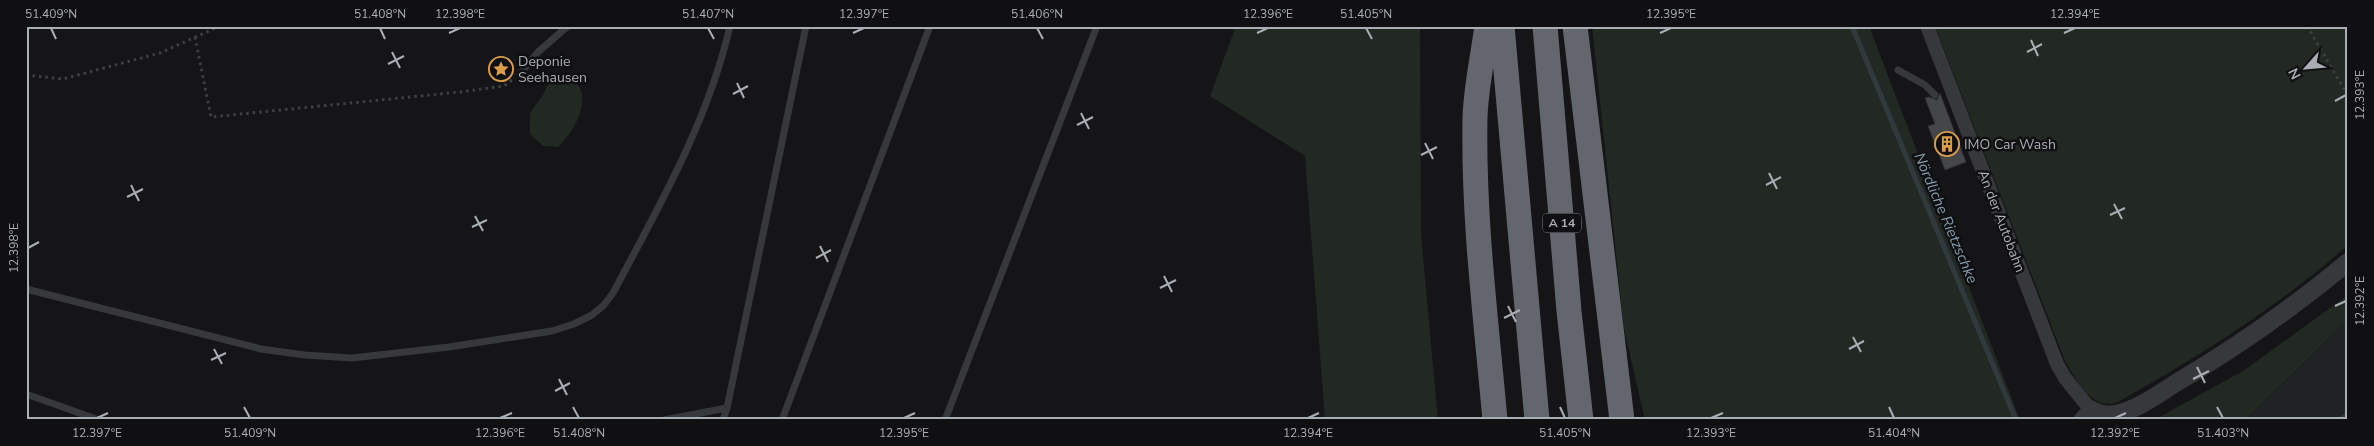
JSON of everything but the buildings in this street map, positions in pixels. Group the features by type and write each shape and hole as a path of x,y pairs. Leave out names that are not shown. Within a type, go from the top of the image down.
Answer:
{"highway":[{"path":"1487,26 1475,114 1476,184 1477,227 1496,420"},
{"path":"1502,26 1537,420"},
{"name":"A 14","path":"1545,26 1569,311 1581,420"},
{"path":"1575,26 1622,420"}],"street":[{"name":"An der Autobahn","path":"1927,26 2057,364 2085,415"},
{"path":"2085,415 2113,415 2136,407 2217,359 2273,321 2348,262"}],"lane":[{"path":"520,74 538,52 568,26"},
{"path":"26,289 261,349 305,355 352,358 449,347 552,330 574,324 604,305 613,293 658,209 704,112 722,62 730,26"},
{"path":"723,420 806,26"},
{"path":"782,420 930,26"},
{"path":"945,420 1097,26"},
{"path":"1898,70 1919,81 1935,94"},
{"path":"26,394 99,420"},
{"path":"664,420 727,408"},
{"path":"2342,420 2348,415"}],"path":[{"path":"26,75 63,79 160,53 220,26"},
{"path":"2307,26 2348,96"},
{"path":"195,37 210,117 504,86 520,74"}],"shaded area":[{"path":"1236,26 1420,26 1421,235 1438,420 1325,420 1305,156 1210,96"},
{"path":"1592,26 1869,26 2020,420 1645,420 1624,329"},
{"path":"1935,26 2348,26 2348,245 2294,289 2237,330 2118,402 2109,404 2100,402 2080,385 2065,361"},
{"path":"568,75 581,90 582,105 580,113 573,128 558,147 543,146 530,134 530,113 543,95 550,80"},
{"path":"2348,295 2348,320 2245,420 2154,420 2243,371"},
{"path":"2348,320 2348,420 2245,420 2326,342"}],"waterway":[{"name":"Nördliche Rietzschke","path":"1852,26 2016,420"}],"place":[{"name":"Deponie Seehausen","path":"501,69"},
{"name":"IMO Car Wash","path":"1947,144"}]}
